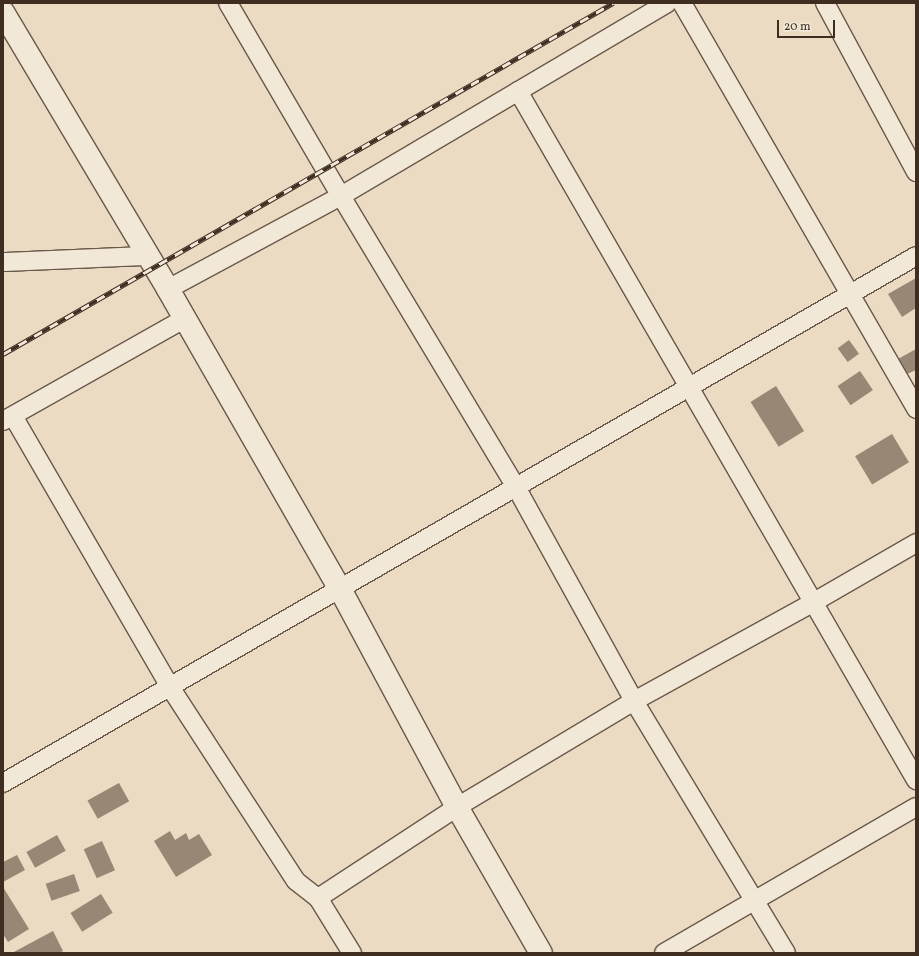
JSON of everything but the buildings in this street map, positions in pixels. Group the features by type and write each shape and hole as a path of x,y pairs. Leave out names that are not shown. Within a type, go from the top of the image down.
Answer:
{"main road":[{"path":"3,12 168,289 340,589 457,807 541,953"}],"street":[{"path":"228,3 341,196 516,487 634,701 786,953"},
{"path":"168,289 341,196 667,3"},
{"path":"682,3 916,409"},
{"path":"824,3 916,172"},
{"path":"518,91 916,780"},
{"path":"3,783 916,256"},
{"path":"3,262 151,262"},
{"path":"184,319 8,418 170,687 296,881 318,898 352,953"},
{"path":"318,898 457,807 634,701 814,602 916,543"},
{"path":"664,953 916,807"}],"railway":[{"path":"3,354 613,3"}]}
